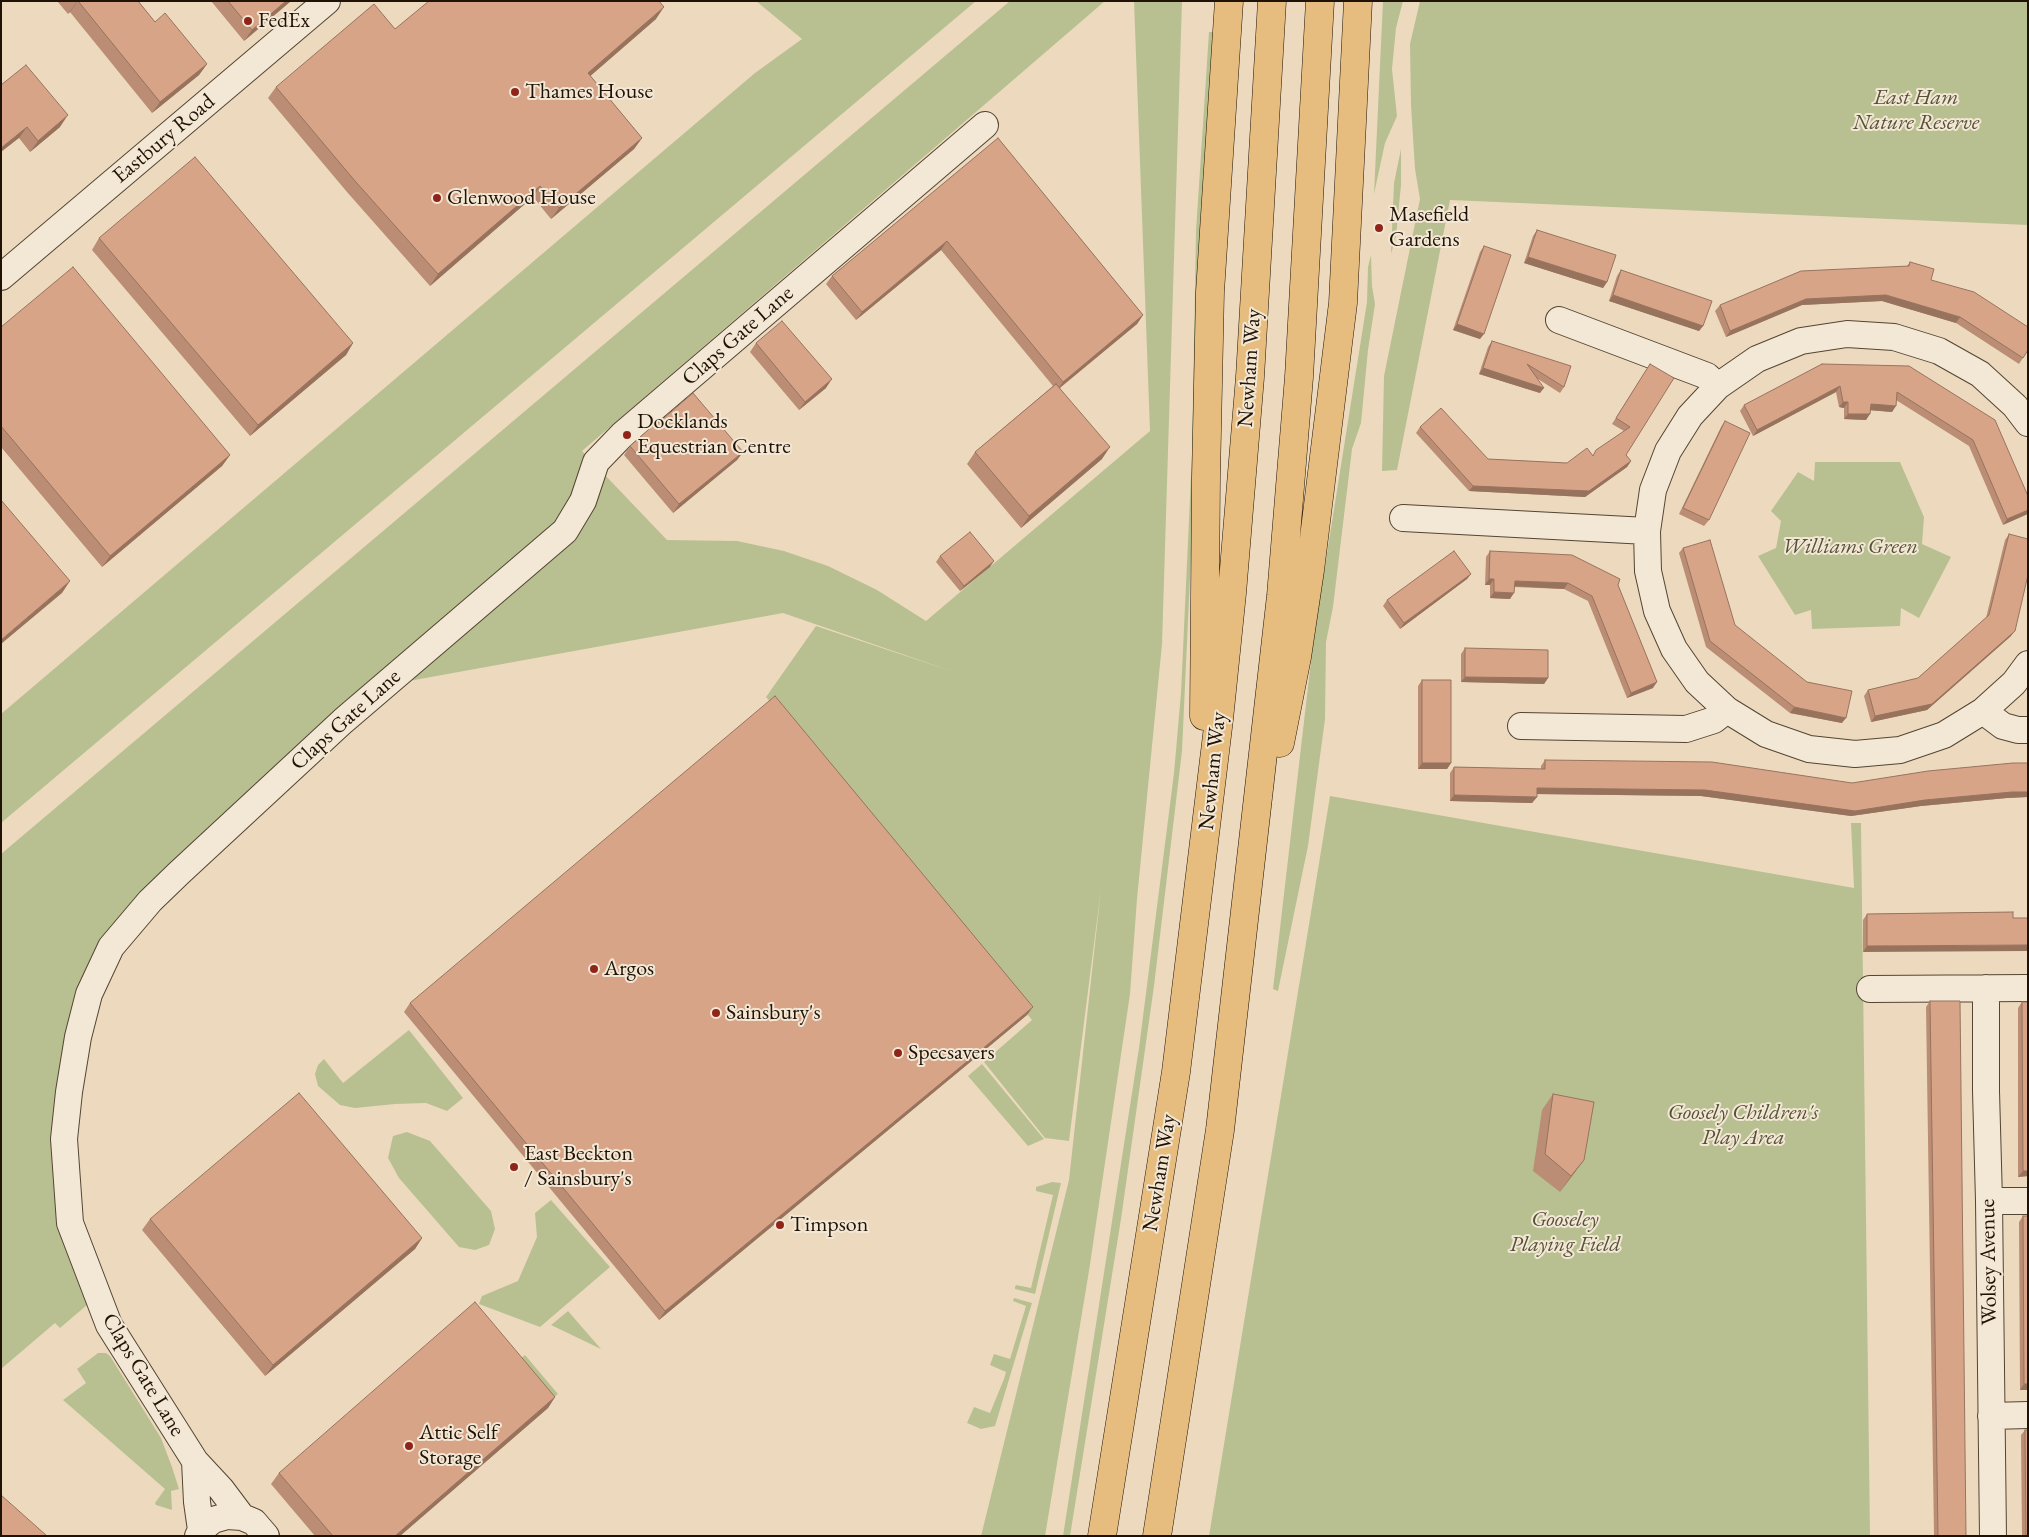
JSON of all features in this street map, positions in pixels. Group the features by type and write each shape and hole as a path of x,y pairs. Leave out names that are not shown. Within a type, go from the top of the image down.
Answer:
{"highway":[{"path":"1205,838 1204,662 1210,292 1229,1"},
{"name":"Newham Way","path":"1102,1536 1176,1072 1205,838 1233,584 1250,377 1272,1"},
{"path":"1157,1536 1220,1130 1254,843 1282,577 1307,249 1320,1"},
{"path":"1254,843 1278,754 1297,657 1310,570 1343,303 1358,1"}],"street":[{"name":"Eastbury Road","path":"1,277 327,1"},
{"name":"Claps Gate Lane","path":"266,1536 254,1522 242,1516 195,1461 109,1325 70,1223 64,1140 69,1092 78,1037 90,994 111,947 150,901 343,720 565,531 583,501 596,462 622,435 985,125"},
{"path":"1559,320 1707,376 1718,386"},
{"path":"2024,408 1980,374 1939,350 1894,337 1847,334 1801,341 1757,359 1718,386 1690,416 1668,451 1653,490 1646,531 1648,571 1657,611 1674,649 1697,682 1727,710 1766,734 1809,749 1855,754 1900,750 1944,735 1983,712 2014,683 2028,664"},
{"path":"1403,518 1646,531"},
{"path":"1521,726 1686,730 1714,720 1727,710"},
{"path":"1983,712 2004,726 2018,730 2028,730"},
{"name":"Wolsey Avenue","path":"1986,988 1993,1536"},
{"path":"1870,989 2028,988"},
{"path":"1989,1201 2028,1201"},
{"path":"1991,1416 2028,1415"},
{"name":"Claps Gate Lane","path":"195,1461 200,1533"},
{"name":"Claps Gate Lane","path":"200,1533 213,1520 227,1516 242,1516"}],"green space":[{"path":"756,1 976,1 1,823 1,714 755,73 802,39"},
{"path":"1010,1 1105,1 582,451 667,540 737,541 784,551 828,566 877,590 926,621 1150,431 1134,1 1182,1 1162,644 1137,899 1130,994 1089,1271 1045,1536 981,1536 1069,1180 1101,889 1069,1141 1045,1138 984,1062 1032,1020 766,697 816,626 954,672 783,613 409,681 139,898 63,1073 51,1133 55,1192 72,1260 87,1305 60,1328 55,1323 1,1369 1,854"},
{"path":"1383,1 1403,1 1396,28 1392,69 1397,116 1385,143 1374,194"},
{"name":"East Ham Nature Reserve","path":"1420,1 2028,1 2028,225 1450,200 1397,470 1382,471 1384,376 1420,199 1415,169 1410,44"},
{"path":"1209,32 1215,32 1182,751 1154,986 1121,1219 1070,1536 1063,1536 1139,1048 1174,773 1181,693 1192,454 1196,231"},
{"path":"1401,149 1401,185 1396,236 1391,254 1394,183"},
{"path":"1371,255 1372,286 1375,304 1368,350 1361,423 1352,449 1333,607 1326,642 1325,719 1308,846 1278,991 1273,989 1314,635 1367,302 1368,267"},
{"name":"Williams Green","path":"1815,462 1900,462 1924,517 1922,544 1951,557 1919,618 1901,608 1900,626 1812,629 1811,610 1795,615 1758,556 1776,548 1781,521 1771,511 1798,472 1814,481"},
{"name":"Gooseley Playing Field","path":"1330,796 1854,888 1851,823 1861,823 1870,1536 1209,1536"},
{"path":"409,1030 463,1098 447,1111 426,1103 355,1108 340,1105 318,1086 315,1074 318,1065 324,1059 343,1083"},
{"path":"982,1064 1044,1139 1028,1146 968,1076"},
{"path":"407,1132 430,1141 491,1211 495,1229 489,1245 475,1250 459,1247 399,1178 388,1158 393,1136"},
{"path":"1052,1182 1061,1183 1035,1294 1015,1289 1015,1287 1016,1285 1031,1288 1053,1195 1036,1191 1036,1187"},
{"path":"551,1200 610,1267 540,1327 479,1304 482,1296 518,1281 537,1237 535,1213"},
{"path":"1014,1298 1032,1303 995,1426 981,1429 967,1423 974,1407 990,1413 1004,1379 1006,1372 990,1365 994,1354 1010,1359 1026,1306 1013,1301"},
{"path":"568,1311 601,1349 551,1325"},
{"path":"98,1353 106,1353 110,1356 161,1438 179,1489 171,1491 172,1510 155,1503 165,1489 63,1400 86,1383 77,1369"},
{"path":"525,1355 558,1394 549,1401 516,1362"}],"building":[{"path":"78,1 138,1 155,22 165,13 207,64 160,102"},
{"path":"228,1 286,1 252,30"},
{"path":"429,1 659,1 664,7 588,73 642,138 559,208 540,186 438,274 355,181 276,87 374,4 395,29"},
{"path":"26,65 68,115 38,141 27,127 1,148 1,85"},
{"path":"998,138 1143,315 1063,382 947,241 862,312 832,276"},
{"path":"195,157 353,343 258,425 99,238"},
{"path":"1537,230 1616,255 1607,282 1528,257"},
{"path":"1484,246 1511,255 1484,334 1457,324"},
{"path":"1910,262 1934,269 1931,280 1974,292 2028,327 2028,350 2023,358 1960,317 1886,295 1806,299 1730,331 1720,305 1801,271 1909,266"},
{"path":"73,267 230,455 110,556 1,426 1,327"},
{"path":"1621,270 1712,301 1703,326 1613,295"},
{"path":"782,321 832,379 805,402 756,343"},
{"path":"1492,341 1571,366 1564,387 1527,364 1544,388 1483,368"},
{"path":"1650,364 1674,378 1626,455 1631,461 1589,491 1473,486 1420,427 1441,408 1488,459 1567,463 1587,448 1593,456 1596,450 1630,427 1616,418"},
{"path":"1822,364 1909,366 1995,420 2028,496 2028,510 2007,519 1973,440 1897,392 1896,406 1871,404 1870,414 1848,414 1848,402 1843,402 1840,386 1757,430 1744,405"},
{"path":"1056,384 1110,447 1029,516 975,452"},
{"path":"693,393 743,452 679,504 630,446"},
{"path":"1725,421 1750,433 1709,520 1683,508"},
{"path":"1,500 70,581 1,640"},
{"path":"970,532 994,561 964,586 940,556"},
{"path":"2009,534 2028,539 2028,575 2015,631 1932,704 1875,716 1868,690 1918,678 1989,615"},
{"path":"1710,540 1735,625 1807,682 1852,691 1846,718 1794,707 1710,641 1683,548"},
{"path":"1454,551 1471,574 1404,623 1387,600"},
{"path":"1490,551 1572,555 1620,579 1618,585 1657,682 1631,693 1592,596 1568,583 1515,581 1514,593 1494,592 1494,579 1489,579"},
{"path":"1465,648 1548,650 1548,678 1465,677"},
{"path":"1422,680 1451,680 1451,763 1422,763"},
{"name":"Sainsbury's","path":"775,696 1033,1007 665,1311 410,1003"},
{"path":"1545,760 1712,762 1852,783 1928,771 2028,763 2028,792 1925,800 1855,811 1705,790 1537,788 1537,797 1454,795 1454,767 1545,769"},
{"path":"2013,912 2013,918 2028,918 2028,945 1867,946 1867,914"},
{"path":"1930,1001 1960,1001 1966,1536 1938,1536"},
{"path":"2022,1002 2028,1002 2028,1171 2023,1171"},
{"path":"299,1093 422,1238 273,1365 150,1219"},
{"path":"1553,1094 1594,1102 1584,1160 1571,1176 1545,1154"},
{"path":"2023,1216 2028,1216 2028,1384 2024,1384"},
{"name":"Attic Self Storage","path":"475,1302 555,1397 395,1536 333,1536 279,1473"},
{"path":"2025,1430 2028,1430 2028,1536 2026,1536"},
{"path":"1,1495 47,1536 1,1536"}],"place":[{"name":"FedEx","path":"248,21"},
{"name":"Thames House","path":"515,92"},
{"name":"Glenwood House","path":"437,198"},
{"name":"Masefield Gardens","path":"1379,228"},
{"name":"Docklands Equestrian Centre","path":"627,435"},
{"name":"Argos","path":"594,969"},
{"name":"Sainsbury's","path":"716,1013"},
{"name":"Specsavers","path":"898,1053"},
{"name":"East Beckton / Sainsbury's","path":"514,1167"},
{"name":"Timpson","path":"780,1225"},
{"name":"Attic Self Storage","path":"409,1446"}],"park label":[{"name":"Goosely Children's Play Area","path":"1743,1126"}]}
